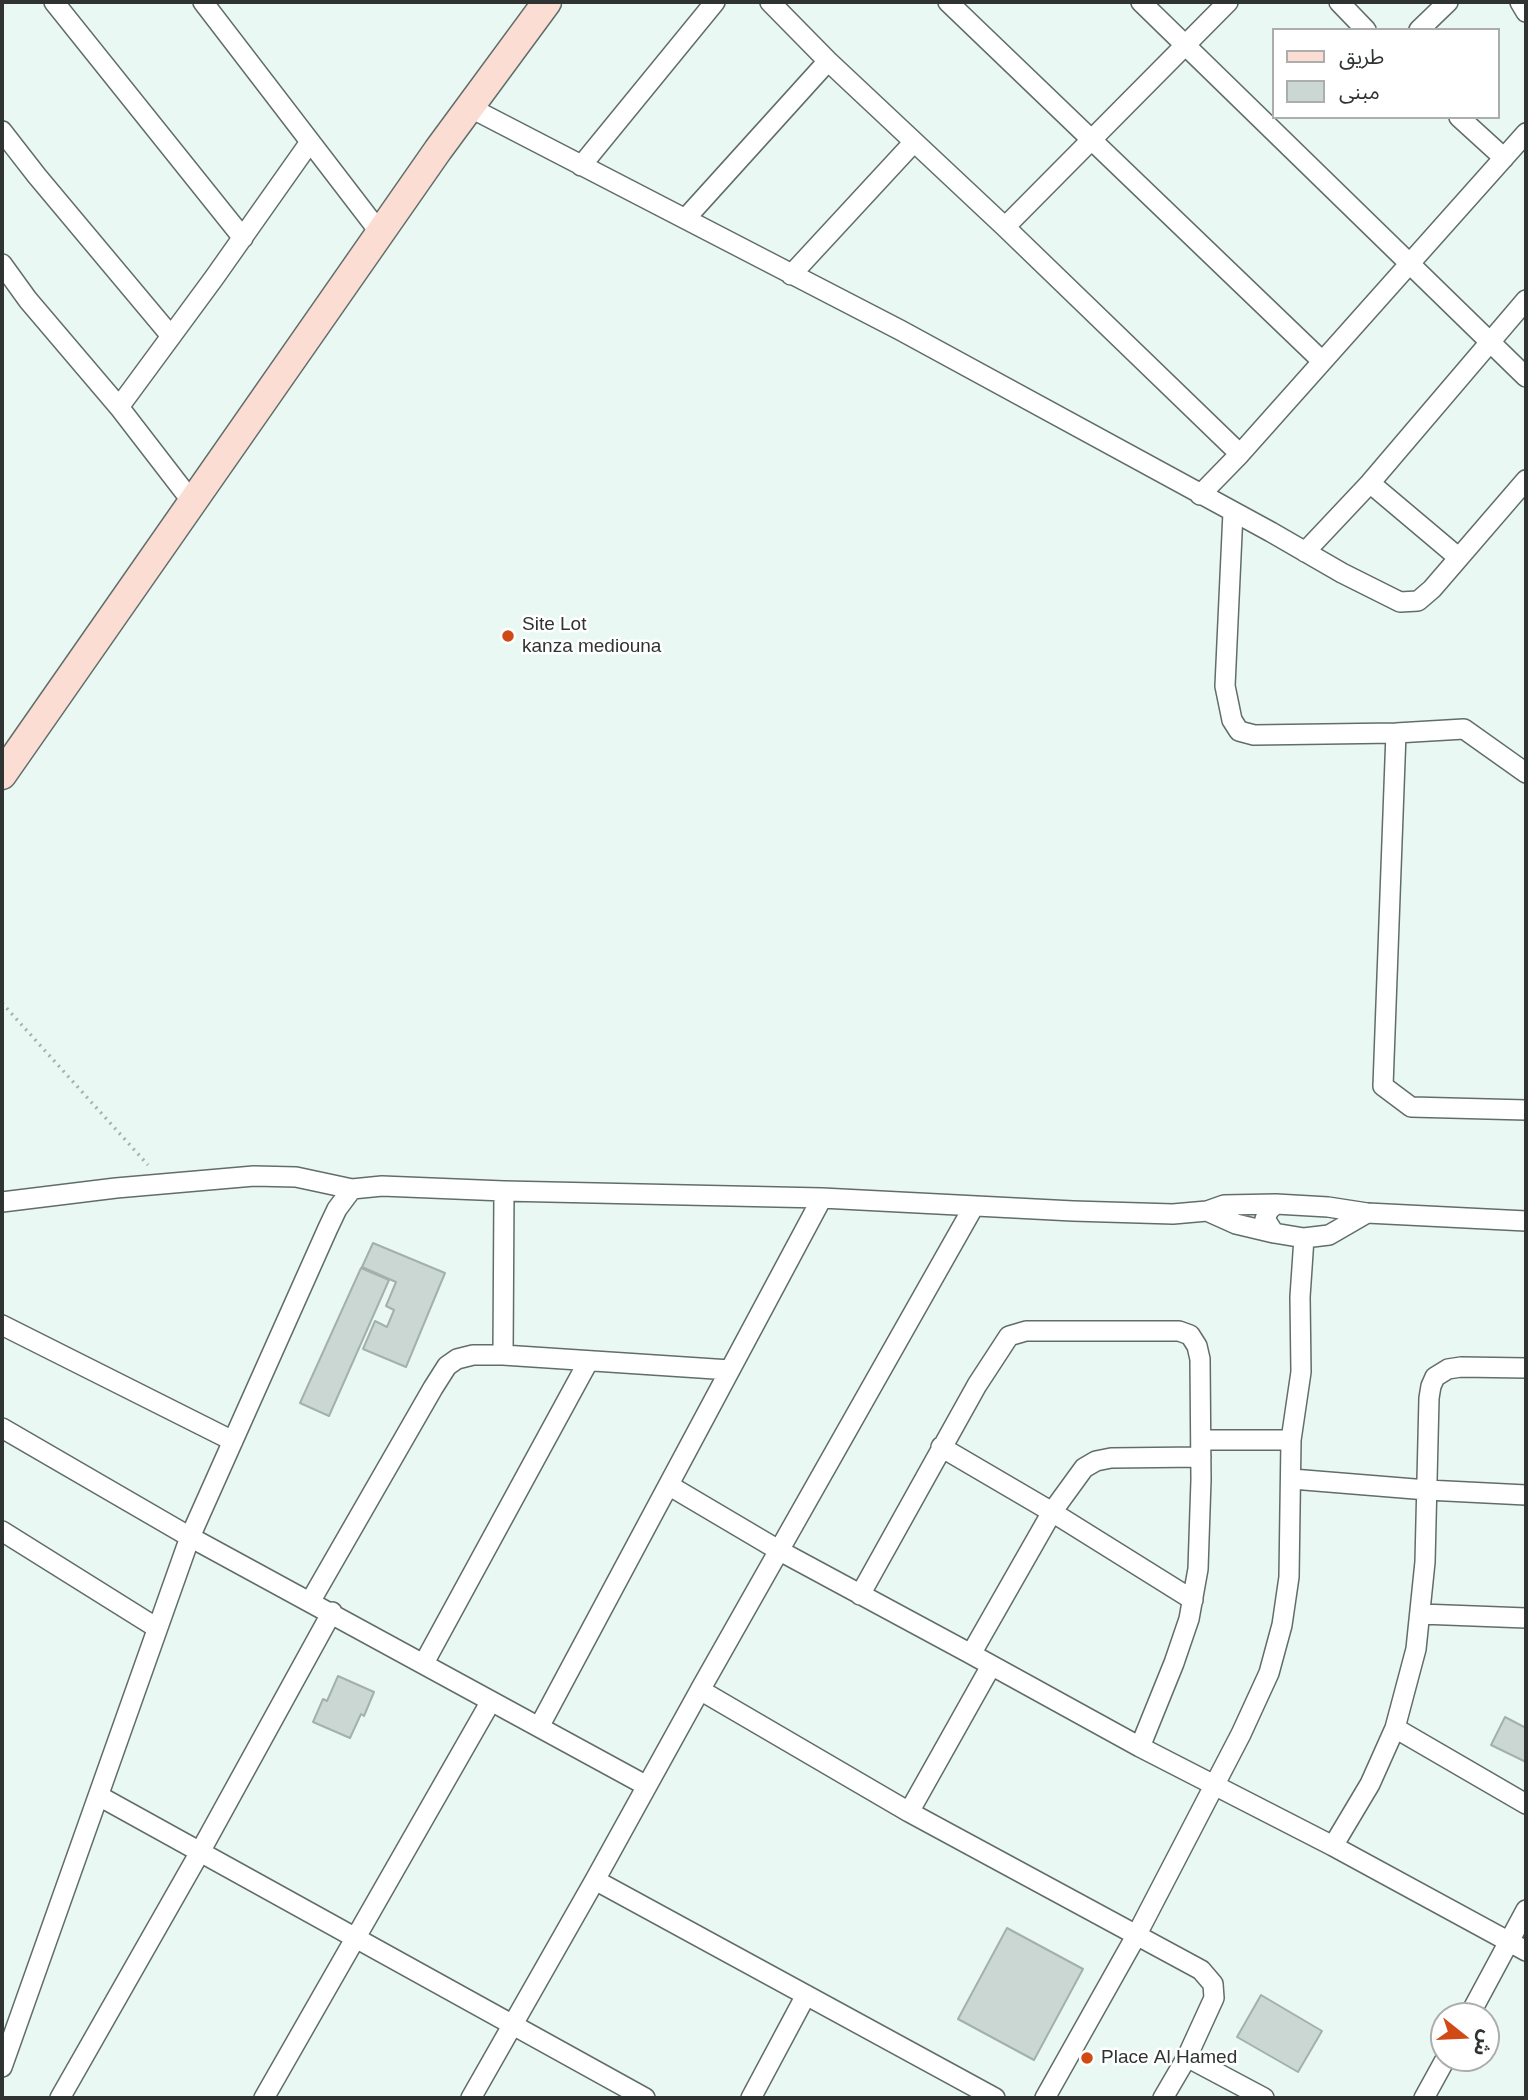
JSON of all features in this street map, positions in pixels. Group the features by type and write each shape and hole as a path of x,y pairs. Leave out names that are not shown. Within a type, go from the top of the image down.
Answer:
{"street":[{"path":"54,2 243,238"},
{"path":"203,2 381,234"},
{"path":"2,775 469,107 547,2"},
{"path":"582,166 715,2"},
{"path":"770,2 828,61 1240,454"},
{"path":"948,2 1322,362"},
{"path":"1141,2 1526,377"},
{"path":"1005,227 1228,2"},
{"path":"1339,2 1364,28"},
{"path":"1421,28 1448,2"},
{"path":"1520,2 1526,12"},
{"path":"685,218 828,61"},
{"path":"469,107 900,330 1387,596 1408,603 1418,601 1424,596 1526,480"},
{"path":"1461,119 1504,158"},
{"path":"2,131 171,336"},
{"path":"1200,495 1240,454 1526,134"},
{"path":"119,407 310,142"},
{"path":"791,275 914,142"},
{"path":"2,264 28,300 119,407 193,503"},
{"path":"1305,552 1370,483 1526,300"},
{"path":"1370,483 1459,558"},
{"path":"1233,512 1225,686 1232,720 1239,731 1254,735 1464,729 1526,773"},
{"path":"1396,733 1383,1086 1411,1107 1526,1110"},
{"path":"2,1202 234,1176 296,1177 352,1189 382,1186 822,1198 1173,1214 1207,1212 1224,1205 1276,1204 1328,1207 1367,1213 1526,1221"},
{"path":"2,2067 190,1536 328,1228 337,1209 352,1189"},
{"path":"503,1355 504,1191"},
{"path":"539,1727 822,1198"},
{"path":"1274,1233 1265,1219 1276,1204"},
{"path":"471,2098 974,1206"},
{"path":"1328,1207 1335,1220 1335,1227 1329,1235"},
{"path":"1207,1212 1236,1224 1304,1238 1329,1235 1367,1213"},
{"path":"1045,2098 1136,1936 1258,1701 1277,1646 1289,1577 1291,1440 1301,1373 1300,1297 1304,1238"},
{"path":"2,1325 233,1441"},
{"path":"860,1594 941,1447 1007,1339 1017,1333 1035,1331 1179,1331 1189,1335 1197,1346 1200,1359 1199,1553 1193,1600 1174,1663 1140,1747"},
{"path":"310,1602 395,1451 451,1362 465,1356 503,1355 730,1370"},
{"path":"424,1664 588,1362"},
{"path":"1333,1846 1370,1784 1395,1728 1416,1649 1425,1562 1429,1392 1435,1377 1448,1369 1461,1367 1526,1368"},
{"path":"2,1428 190,1536 647,1786"},
{"path":"971,1654 1052,1512 1084,1468 1096,1461 1291,1440"},
{"path":"941,1447 1193,1600"},
{"path":"1292,1479 1427,1490 1526,1494"},
{"path":"670,1486 780,1551 991,1666 1518,1947"},
{"path":"2,1531 157,1628"},
{"path":"60,2098 332,1612"},
{"path":"1421,1614 1526,1618"},
{"path":"909,1812 991,1666"},
{"path":"699,1690 909,1812 1201,1970 1213,1984 1214,1998 1171,2096"},
{"path":"264,2098 491,1701"},
{"path":"1395,1728 1526,1804"},
{"path":"99,1796 645,2098"},
{"path":"595,1880 995,2098"},
{"path":"1479,2002 1518,1947 1526,1910"},
{"path":"751,2098 806,1995"},
{"path":"1187,2057 1264,2098"},
{"path":"1424,2098 1438,2072"}],"path":[{"path":"2,1003 164,1183"}],"building":[{"path":"373,1243 445,1273 406,1367 363,1349 375,1321 387,1327 394,1310 386,1306 396,1282 362,1267"},
{"path":"361,1268 389,1280 329,1416 300,1403"},
{"path":"338,1676 374,1692 364,1716 361,1714 350,1738 313,1722 323,1699 327,1701"},
{"path":"1505,1717 1526,1728 1526,1762 1491,1745"},
{"path":"1007,1928 1083,1969 1034,2060 958,2019"},
{"path":"1261,1995 1322,2031 1298,2072 1237,2037"}],"place":[{"name":"Site Lot kanza mediouna","path":"508,636"},
{"name":"Place Al Hamed","path":"1087,2058"}]}
